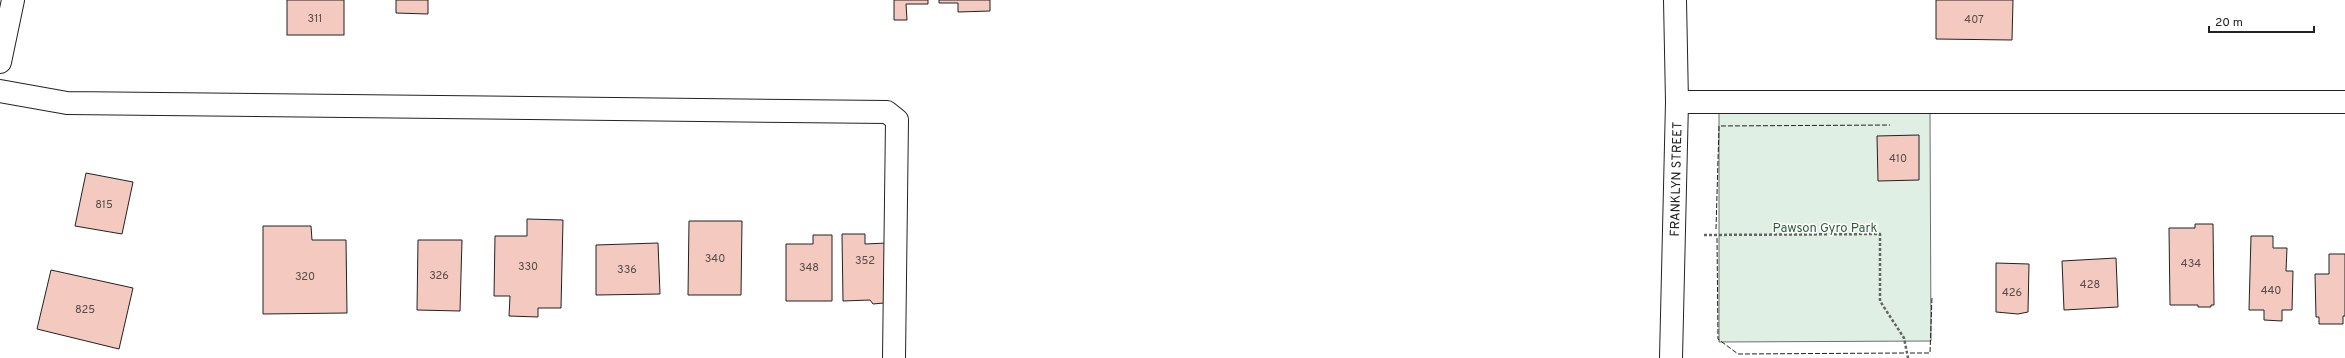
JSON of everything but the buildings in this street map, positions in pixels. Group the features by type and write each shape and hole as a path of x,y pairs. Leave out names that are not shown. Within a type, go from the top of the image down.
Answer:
{"street":[{"path":"0,62 13,0"},
{"name":"FRANKLYN STREET","path":"1672,358 1677,102 1675,0"},
{"path":"0,91 67,103 887,112 897,120 894,358"},
{"path":"1677,102 2345,102"}],"path":[{"path":"1675,235 1880,234 1880,301 1904,338 1908,358"}],"green space":[{"name":"Pawson Gyro Park","path":"1930,112 1931,341 1719,342 1719,113"}],"fence":[{"path":"1716,229 1719,126 1890,125"},
{"path":"1717,238 1718,339 1738,354 1904,353"},
{"path":"1910,353 1930,353 1932,297"}]}
